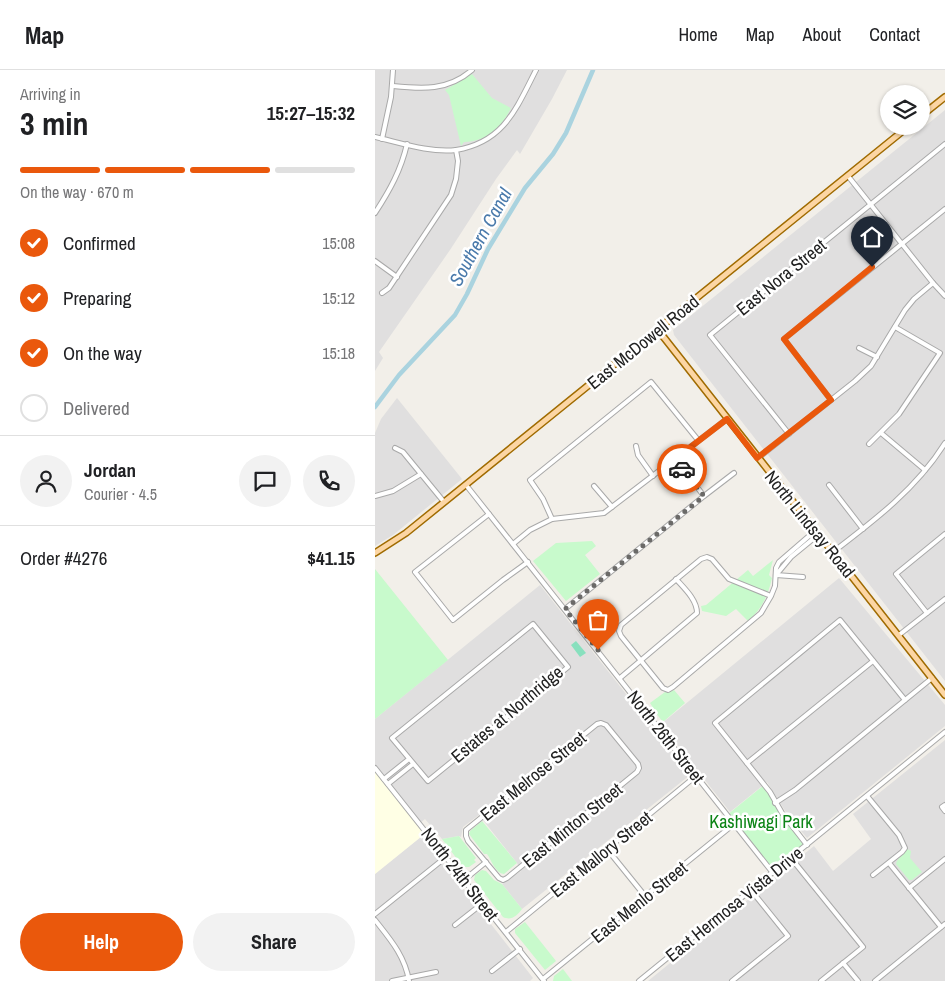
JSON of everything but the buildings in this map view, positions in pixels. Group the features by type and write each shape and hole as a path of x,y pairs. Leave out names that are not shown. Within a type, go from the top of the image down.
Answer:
{"main road":[{"path":"930,109 945,97"},
{"name":"East McDowell Road","path":"375,553 396,541 898,135"},
{"name":"North Lindsay Road","path":"658,330 945,695"}],"street":[{"path":"382,139 393,86 393,70"},
{"path":"393,86 420,89 433,88 449,84 471,70"},
{"path":"375,137 439,150 456,150 482,143 505,126 536,70"},
{"path":"375,213 398,176 407,144"},
{"name":"East Nora Street","path":"789,434 710,334 945,144"},
{"path":"382,293 389,288 451,195 456,180 458,161 456,150"},
{"path":"848,176 945,296"},
{"path":"831,400 784,339 945,209"},
{"path":"375,262 397,276"},
{"path":"757,458 863,374 877,358 914,299 933,283"},
{"path":"869,444 899,414 939,353 895,327"},
{"path":"859,348 877,358"},
{"path":"552,519 543,499 530,480 651,382 698,440"},
{"path":"513,544 530,530 552,519 604,513 727,419"},
{"path":"881,434 925,470"},
{"path":"833,552 900,498 925,470 945,443"},
{"path":"636,446 638,455 653,476"},
{"path":"395,448 403,452 444,502"},
{"path":"675,459 704,496"},
{"path":"565,609 735,473"},
{"path":"375,496 393,491 421,474"},
{"name":"North 26th Street","path":"466,485 773,873"},
{"path":"829,485 863,529"},
{"path":"594,486 612,507"},
{"path":"489,514 415,572 453,620 528,562"},
{"path":"771,596 729,578 712,559 707,557 701,559 621,625 619,631 663,688 668,690 753,621 767,605 771,596 776,575 791,557 817,532"},
{"path":"927,612 896,574 945,534"},
{"path":"776,575 803,577"},
{"path":"620,678 697,613 695,602 676,579"},
{"path":"899,635 945,598"},
{"path":"807,845 775,803 770,792 715,722 840,620 905,700"},
{"name":"Estates at Northridge","path":"533,624 568,667 427,781 413,764 393,738 533,624"},
{"path":"747,763 873,661"},
{"path":"775,803 795,790 932,678"},
{"name":"East Melrose Street","path":"485,862 468,841 466,830 597,724 605,725 639,768"},
{"name":"East Hermosa Vista Drive","path":"639,981 945,732"},
{"path":"384,779 409,759"},
{"path":"388,784 413,764"},
{"path":"399,767 403,772"},
{"name":"North 24th Street","path":"375,768 544,980"},
{"name":"East Minton Street","path":"485,862 499,878 503,880 507,878 637,772 639,768"},
{"name":"East Mallory Street","path":"506,932 697,776"},
{"path":"867,796 899,836 905,848 873,875"},
{"name":"East Menlo Street","path":"544,980 734,824"},
{"path":"607,849 645,896"},
{"path":"375,914 446,857"},
{"path":"791,858 863,947 821,981"},
{"path":"909,888 945,859"},
{"path":"464,880 485,862"},
{"path":"875,981 943,926 889,863"},
{"path":"732,981 788,936 751,890"},
{"path":"455,925 483,903"},
{"path":"375,920 399,950 409,979"},
{"path":"492,971 520,949"},
{"path":"843,963 857,981"},
{"path":"392,981 436,972"}],"shaded area":[{"path":"375,70 567,70 520,154 517,150 496,179 450,250 379,352 383,358 375,371"},
{"path":"945,110 945,681 674,335 673,330 914,135 930,135 930,122"},
{"path":"397,398 462,479 393,535 375,546 375,433 381,419"},
{"path":"839,578 945,705 945,726 807,838 787,814 767,782 730,812 661,724"},
{"path":"540,585 690,775 522,909 502,884 521,871 517,863 479,815 463,827 461,837 442,839 425,819 420,823 375,768 375,719"},
{"path":"945,740 945,981 648,981 814,846 833,871 871,839 853,814"},
{"path":"375,768 427,832 375,874"},
{"path":"422,836 533,978 530,981 375,981 375,874"}],"green space":[{"path":"472,74 492,98 511,108 503,122 493,132 480,139 464,142 461,146 449,95 445,90"},
{"path":"592,541 596,546 585,555 600,574 566,601 533,561 556,543"},
{"path":"773,560 769,575 772,578 769,591 761,607 748,621 736,609 726,616 702,611 701,606 706,605 748,570 753,576"},
{"path":"375,569 448,660 375,719"},
{"path":"576,641 586,653 580,657 571,645"},
{"path":"674,690 685,703 663,722 650,703 665,692"},
{"name":"Kashiwagi Park","path":"764,785 775,803 807,845 773,873 727,815"},
{"path":"482,821 517,863 504,874 496,869 487,854 484,854 469,834"},
{"path":"459,836 476,858 474,860 476,862 469,867 463,867 442,839"},
{"path":"907,849 911,851 910,858 922,872 912,880 909,880 896,864"},
{"path":"482,870 502,884 522,909 516,916 511,918 503,917 474,880 475,875"},
{"path":"525,922 556,961 545,970 515,933 515,929"},
{"path":"563,969 572,981 553,981 554,976"}],"waterway":[{"name":"Southern Canal","path":"375,407 399,375 455,315 488,249 525,188 553,154 566,133 593,70"}],"way so far":[{"path":"598,650 565,609 704,496 682,469"}],"route":[{"path":"682,469 675,459 727,419 757,458 831,400 784,339 872,267"}]}
